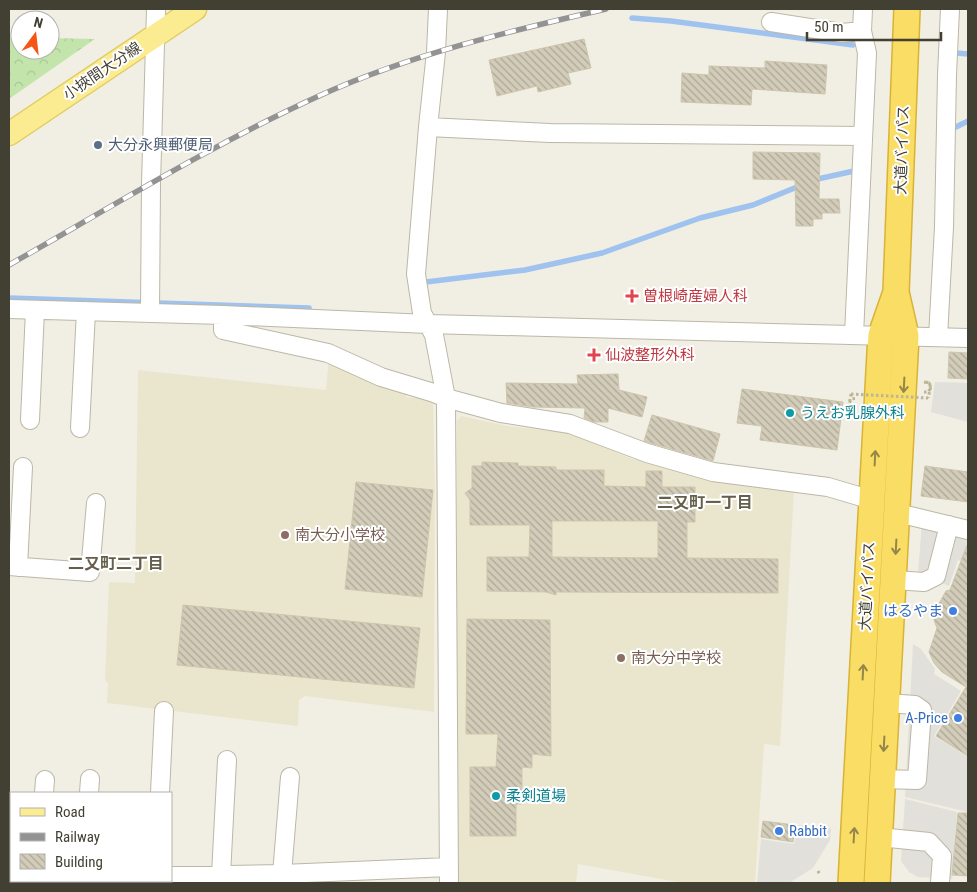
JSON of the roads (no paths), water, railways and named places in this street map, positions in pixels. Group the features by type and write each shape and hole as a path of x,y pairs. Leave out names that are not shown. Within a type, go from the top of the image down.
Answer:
{"highway":[{"name":"大道バイパス","path":"876,883 898,513 906,336 896,292 907,9"},
{"name":"大道バイパス","path":"851,883 881,335 896,292"}],"main road":[{"name":"小挾間大分線","path":"9,134 195,9"}],"street":[{"path":"150,313 156,9"},
{"path":"172,876 202,879 221,875 262,879 282,874 449,875 446,398 434,335 422,313 416,274 436,52 438,9"},
{"path":"854,334 867,53 862,31 863,9"},
{"path":"938,337 944,227 946,75 950,9"},
{"path":"771,22 842,33 862,31"},
{"path":"428,126 550,133 863,136"},
{"path":"9,309 223,315 428,324 968,338"},
{"path":"30,420 35,310"},
{"path":"80,428 86,311"},
{"path":"223,315 223,330 328,353 381,378 446,398 501,413 570,424 647,453 713,472 828,487 872,500"},
{"path":"23,467 13,567 90,572 96,503"},
{"path":"898,513 948,529 968,541"},
{"path":"948,529 968,530"},
{"path":"894,580 924,582 936,576 948,529"},
{"path":"882,779 917,780 922,710 915,705 887,703"},
{"path":"160,792 164,711"},
{"path":"221,875 228,760"},
{"path":"282,874 290,777"},
{"path":"879,837 929,842 942,856 940,883"}],"waterway":[{"path":"632,18 671,21 853,45"},
{"path":"956,53 968,54"},
{"path":"956,127 968,121"},
{"path":"813,180 854,171"},
{"path":"426,282 525,270 602,253 700,218 753,205 802,185"},
{"path":"9,298 309,308"}],"railway":[{"path":"9,265 241,134 355,80 462,45 606,9"}],"place":[{"name":"大分永興郵便局","path":"98,145"},
{"name":"曽根崎産婦人科","path":"632,296"},
{"name":"仙波整形外科","path":"594,355"},
{"name":"うえお乳腺外科","path":"790,413"},
{"name":"南大分小学校","path":"285,535"},
{"name":"はるやま","path":"953,611"},
{"name":"南大分中学校","path":"621,658"},
{"name":"A-Price","path":"958,718"},
{"name":"柔剣道場","path":"496,796"},
{"name":"Rabbit","path":"779,831"}],"district":[{"name":"二又町一丁目","path":"705,502"},
{"name":"二又町二丁目","path":"116,563"}]}
